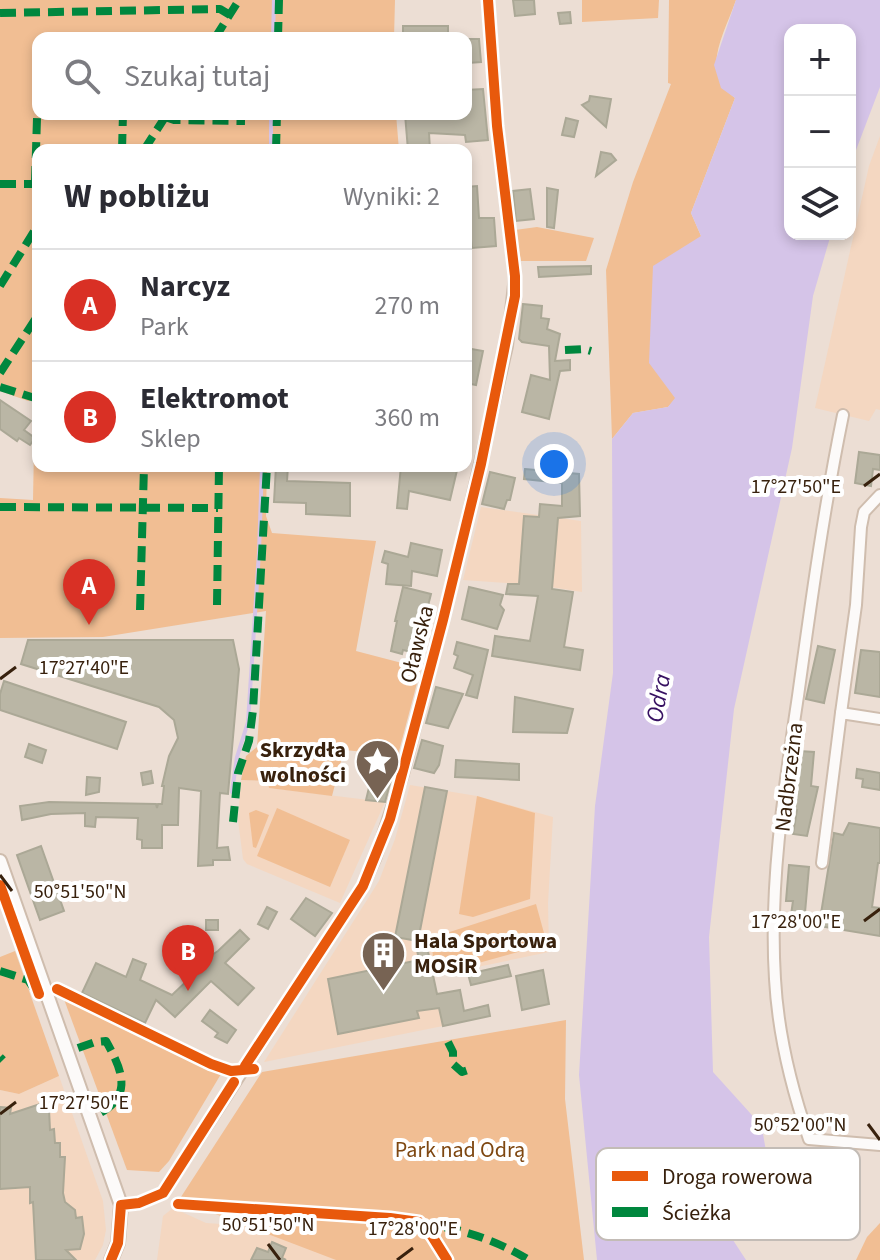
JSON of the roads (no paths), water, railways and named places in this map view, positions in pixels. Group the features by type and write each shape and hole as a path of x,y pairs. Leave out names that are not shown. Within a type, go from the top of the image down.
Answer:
{"street":[{"name":"Oławska","path":"121,1205 139,1203 163,1193 363,886 390,819 456,568 507,346 515,296 497,126 488,0"},
{"name":"Nadbrzeżna","path":"843,415 808,611 784,788 776,900 775,979 780,1029 795,1099 809,1139 880,1145"},
{"path":"822,863 856,605 861,527 864,512 880,495"},
{"path":"841,713 880,719"},
{"path":"0,861 121,1205 118,1243 111,1260"}],"water":[{"name":"Odra","path":"736,0 880,0 880,87 856,150 856,24 784,24 784,240 829,240 813,296 792,448 734,709 709,937 713,1072 760,1124 768,1119 773,1125 763,1134 765,1148 596,1148 596,1240 733,1240 746,1260 597,1260 579,1075 595,806 613,673 612,439 633,413 668,407 675,398 649,363 653,266 701,236 691,213 735,98 721,88 714,65"}],"waterway":[{"path":"273,32 274,0"},
{"path":"271,120 271,144"},
{"path":"232,792 237,757 248,722 262,472"}],"place":[{"name":"Narcyz","path":"89,625"},
{"name":"Skrzydła wolności","path":"377,801"},
{"name":"Elektromot","path":"188,991"},
{"name":"Hala Sportowa MOSiR","path":"383,992"}],"park label":[{"name":"Park nad Odrą","path":"460,1149"}]}
